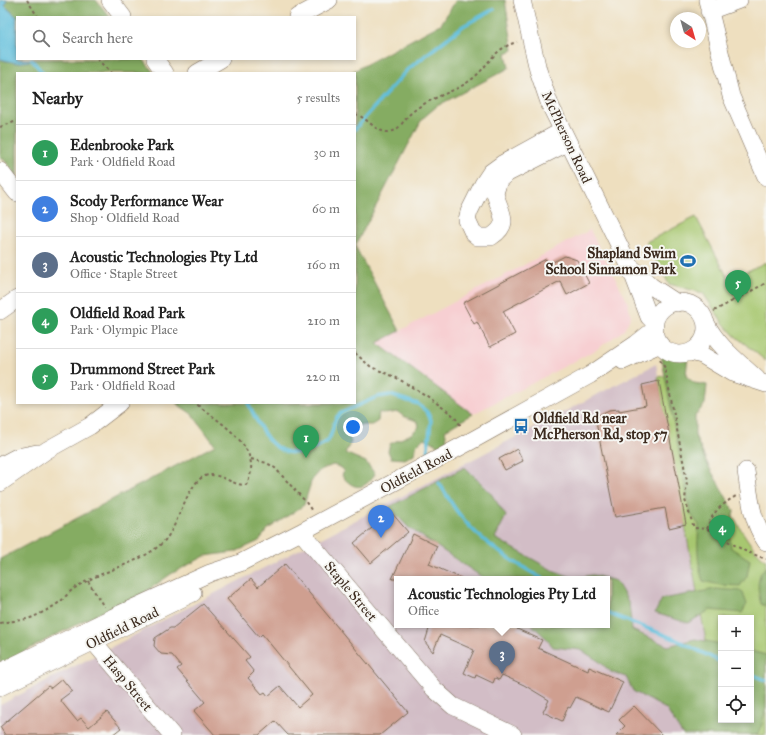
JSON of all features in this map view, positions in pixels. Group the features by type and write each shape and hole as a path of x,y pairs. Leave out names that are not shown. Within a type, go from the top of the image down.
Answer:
{"street":[{"path":"110,0 122,16"},
{"path":"299,16 329,0"},
{"name":"McPherson Road","path":"522,0 538,70 550,105 630,267"},
{"path":"739,0 708,6 730,96 766,177"},
{"path":"156,60 164,72"},
{"path":"199,72 219,60"},
{"path":"513,164 565,137"},
{"path":"0,171 16,192"},
{"path":"630,267 651,286 677,303"},
{"path":"630,267 657,338 666,350 682,354 690,352 698,347 706,332 708,318"},
{"path":"0,311 16,300"},
{"path":"657,338 663,309 669,305 677,303 692,305 703,316 708,318"},
{"path":"0,311 16,306"},
{"path":"708,318 711,333 722,346 763,383"},
{"name":"Oldfield Road","path":"0,687 89,636 111,618 210,573 240,563 319,523 657,338"},
{"path":"690,352 702,355 732,373 763,383"},
{"path":"0,483 47,450 84,430 117,405"},
{"path":"0,466 16,458 47,450"},
{"path":"748,480 752,514 757,530 766,542"},
{"name":"Staple Street","path":"301,532 434,689 453,706 513,735"},
{"name":"Oldfield Road","path":"0,672 216,582 240,563"},
{"name":"Hasp Street","path":"89,636 172,735"}],"path":[{"path":"27,0 37,16"},
{"path":"356,115 383,132 391,132 400,127 409,114 423,105 468,82 478,74 498,50 506,45 517,42"},
{"path":"98,60 110,72"},
{"path":"0,127 16,121"},
{"path":"730,282 733,301"},
{"path":"708,318 733,301 766,283"},
{"path":"657,338 665,368 687,481 685,500 694,528 707,529 746,551 766,559"},
{"path":"356,354 371,367 395,377 427,396 454,416 461,426"},
{"path":"0,623 34,616 54,606 74,588 156,548 173,529 192,486 206,475 214,475 240,486 246,485 249,480 251,459 237,436 196,404"},
{"path":"251,459 267,463 275,468 305,500 319,523"},
{"path":"707,529 710,518 718,506 748,480"},
{"path":"88,581 111,618"}],"shaded area":[{"path":"590,230 627,300 631,316 624,330 596,350 473,414 377,343"},
{"path":"656,364 718,707 718,723 721,723 723,735 0,735 0,705"}],"green space":[{"path":"7,0 96,0 109,16 16,16 5,6"},
{"path":"456,0 505,0 513,50 506,53 509,68 437,106 422,119 356,244 356,72 352,72 441,24"},
{"path":"0,59 5,61 144,60 153,72 16,72 16,175 0,155"},
{"path":"696,217 729,280 766,262 766,361 734,335 723,323 703,293 669,284 646,242"},
{"path":"356,248 400,331 377,343 473,414 445,430 447,440 440,448 433,442 424,438 416,446 414,454 405,459 391,458 388,451 390,444 411,434 419,427 418,422 403,416 398,412 385,414 379,412 378,421 372,425 358,425 349,437 351,442 345,453 366,462 375,474 363,486 355,486 347,481 342,476 344,470 340,467 333,465 320,470 312,479 304,505 268,529 259,541 235,552 205,556 171,574 141,595 87,619 0,664 0,559 215,445 192,414 177,404 356,404"},
{"path":"661,354 688,355 686,376 694,383 707,385 705,404 695,416 695,436 705,460 734,511 729,531 731,548 750,560 747,576 740,586 720,585 703,581 698,553 699,525 690,513"},
{"path":"672,375 699,445 726,503 740,528 754,548 766,560 766,735 723,735 721,723 754,723 754,615 718,615 718,707 658,377"},
{"path":"465,467 490,492 506,516 495,538 552,570 568,576 481,576 408,527 389,507"},
{"path":"766,567 766,606 761,604 758,584 760,575"},
{"path":"610,579 616,581 629,603 632,630 668,646 695,639 718,643 718,723 754,723 754,652 766,655 766,708 760,731 756,735 683,735 666,709 633,691 626,677 611,672 600,662 581,650 553,647 535,628 610,628"},
{"path":"716,589 742,591 747,604 742,613 710,610 688,623 655,613 662,599"}],"water":[{"path":"0,0 7,0 5,6 16,16 16,60 29,61 16,63 0,59"}],"building":[{"path":"565,256 577,260 589,283 567,295 560,281 503,311 515,334 490,347 477,322 474,324 463,303 546,259 549,264"},
{"path":"659,381 686,524 669,528 665,508 615,517 595,417 609,410 619,409 619,411 646,406 642,385"},
{"path":"517,449 523,461 505,470 499,459"},
{"path":"391,512 408,532 371,563 354,543"},
{"path":"413,534 437,546 429,564 456,576 394,576 394,579 392,579"},
{"path":"285,564 408,712 380,735 288,735 275,721 259,735 215,735 194,711 205,702 177,669 181,666 172,655 161,654 154,646 155,638 170,628 173,628 203,604 250,657 245,661 254,672 248,678 262,694 265,692 268,696 280,686 298,707 312,695 262,634 259,637 227,599 251,579 258,587"},
{"path":"426,628 518,628 542,640 538,648 588,671 589,667 623,682 609,712 576,697 570,708 568,707 562,721 543,712 549,700 524,685 502,675 499,680 495,678 493,683 476,675 475,678 464,673 474,650 440,635 433,652 425,642 429,629"},
{"path":"62,679 72,691 60,700 77,721 81,718 89,727 107,712 121,728 112,735 5,735 0,727 48,686 51,688"},
{"path":"634,706 662,735 616,735 625,726 619,720"}],"waterway":[{"path":"356,128 407,70 463,26 494,9"},
{"path":"32,60 42,72"},
{"path":"248,404 263,432 270,441 286,452 296,453 309,450 326,442 332,433 334,422 341,413 377,397 390,395 418,404 427,412 431,420 428,448 429,453"},
{"path":"439,483 456,510 477,534 498,551 538,576"},
{"path":"610,614 675,639 718,660"},
{"path":"754,675 766,680"}],"place":[{"name":"Shapland Swim School Sinnamon Park","path":"688,261"},
{"name":"Drummond Street Park","path":"738,303"},
{"name":"Oldfield Rd near McPherson Rd, stop 57","path":"521,426"},
{"name":"Edenbrooke Park","path":"306,458"},
{"name":"Scody Performance Wear","path":"381,538"},
{"name":"Oldfield Road Park","path":"722,548"},
{"name":"Acoustic Technologies Pty Ltd","path":"502,674"}]}
